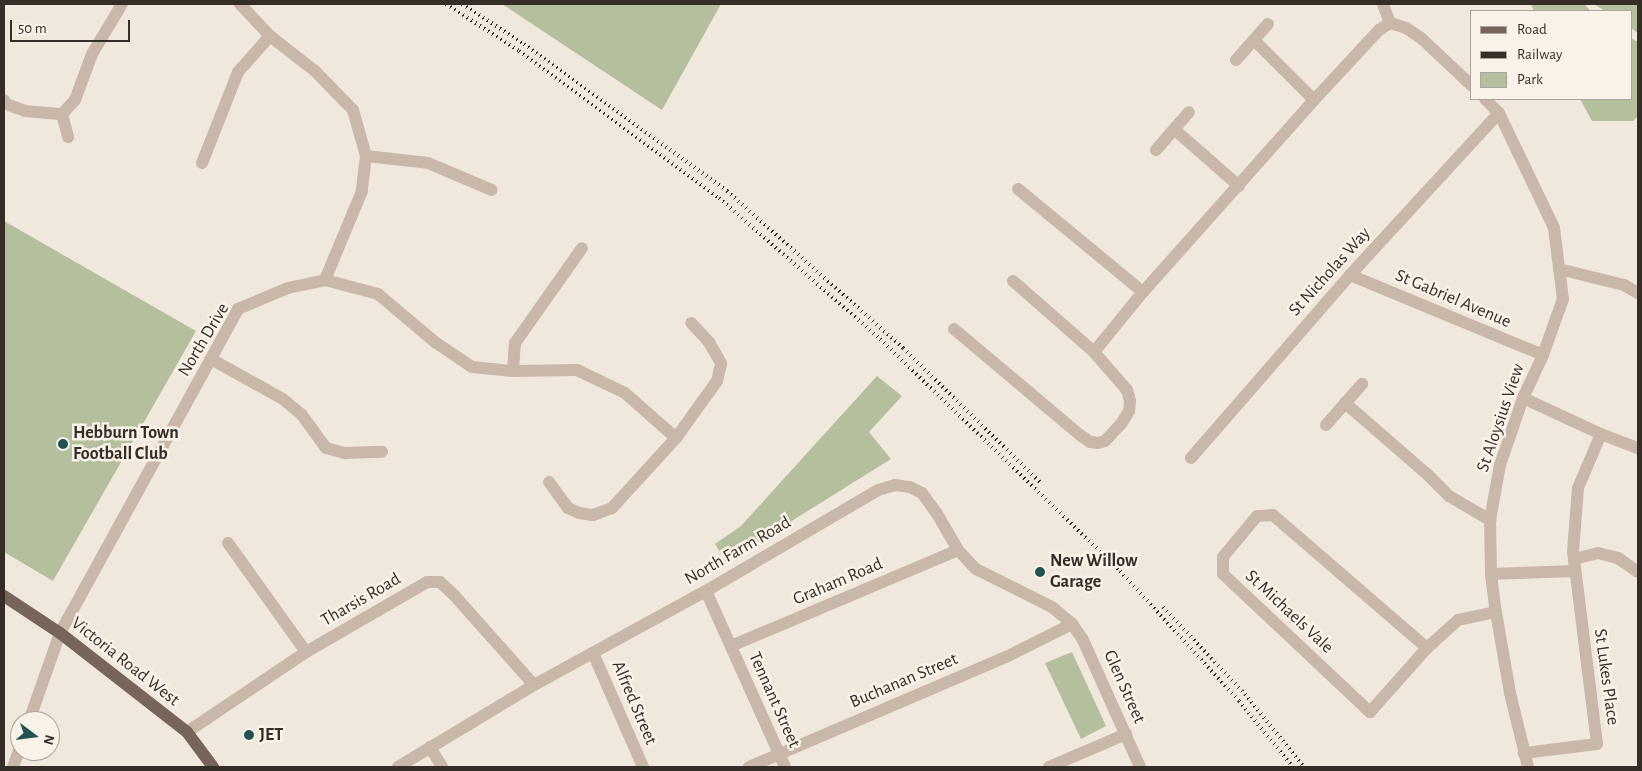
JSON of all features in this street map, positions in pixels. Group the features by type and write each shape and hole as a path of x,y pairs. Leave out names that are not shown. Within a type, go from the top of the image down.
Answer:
{"main road":[{"name":"Victoria Road West","path":"4,596 60,633 186,732 213,767"}],"street":[{"path":"62,114 75,100 92,54 122,4"},
{"path":"240,4 270,36 314,71 353,110 366,156 362,191 325,280"},
{"path":"1384,5 1390,23"},
{"path":"1094,352 1143,292 1379,30 1390,23 1406,28 1421,38 1470,84"},
{"path":"1236,60 1268,24"},
{"path":"202,163 238,72 270,36"},
{"path":"1254,40 1314,100"},
{"path":"4,100 6,104 25,111 62,114"},
{"name":"St Aloysius View","path":"1486,100 1499,113 1554,228 1563,299 1542,355 1523,398 1500,465 1490,520 1491,574 1496,612 1528,767"},
{"path":"1156,150 1189,112"},
{"name":"St Nicholas Way","path":"1191,458 1350,275 1499,113"},
{"path":"62,114 68,137"},
{"path":"1175,130 1240,186"},
{"path":"366,156 428,163 492,190"},
{"path":"1018,189 1143,292"},
{"path":"513,371 515,343 582,248"},
{"path":"1559,269 1591,275 1624,285 1638,293"},
{"name":"St Gabriel Avenue","path":"1350,275 1542,355"},
{"name":"North Drive","path":"33,711 60,633 238,309 288,288 325,280 378,294 435,342 472,367 513,371 577,370 624,393 676,438"},
{"path":"954,329 1080,435 1090,442 1098,443 1104,441 1121,424 1129,411 1130,401 1127,390 1094,352 1013,282"},
{"path":"550,482 568,508 579,513 593,515 612,508 676,438 717,382 721,363 709,342 691,323"},
{"path":"211,359 283,399 302,415 326,448 345,453 382,452"},
{"path":"1326,425 1362,384"},
{"path":"1523,398 1601,434 1638,448"},
{"path":"1344,403 1427,474 1449,496 1490,520"},
{"name":"St Lukes Place","path":"1524,753 1597,744 1574,565 1578,488 1601,434"},
{"name":"North Farm Road","path":"398,767 534,685 706,591 878,490 895,485 910,486 922,493 936,512 958,550 976,569 1052,607 1072,624"},
{"name":"St Michaels Vale","path":"1427,648 1273,515 1257,516 1223,557 1224,574 1370,712 1427,648 1458,620 1496,612"},
{"path":"228,543 306,652"},
{"name":"Graham Road","path":"731,646 958,550"},
{"path":"1491,574 1574,565 1598,553 1618,558 1638,572"},
{"name":"Tharsis Road","path":"186,732 306,652 427,582 440,582 454,595 534,685"},
{"name":"Tennant Street","path":"706,591 785,767"},
{"name":"Buchanan Street","path":"749,767 1006,657 1072,624"},
{"name":"Glen Street","path":"1072,624 1083,640 1140,767"},
{"name":"Alfred Street","path":"593,652 643,767"},
{"path":"1049,767 1126,734"},
{"path":"430,747 442,767"}],"green space":[{"path":"502,4 721,4 662,110"},
{"path":"1531,4 1584,4 1590,10 1534,10"},
{"path":"1594,4 1638,4 1638,33 1632,29 1632,10 1603,10"},
{"path":"1632,39 1638,42 1638,116 1633,121 1592,121 1581,100 1632,100"},
{"name":"Hebburn Town Football Club","path":"4,221 196,331 53,581 4,552"},
{"path":"877,376 902,396 869,432 891,459 726,562 715,544 741,526"},
{"path":"1072,652 1106,726 1081,739 1045,663"}],"railway":[{"path":"446,4 519,51 719,198 880,339 1120,571 1239,701 1293,767"},
{"path":"462,4 524,44 727,191 903,348 1042,484"},
{"path":"1163,607 1245,694 1304,767"}],"place":[{"name":"Hebburn Town Football Club","path":"63,444"},
{"name":"New Willow Garage","path":"1040,572"},
{"name":"JET","path":"249,735"}]}
